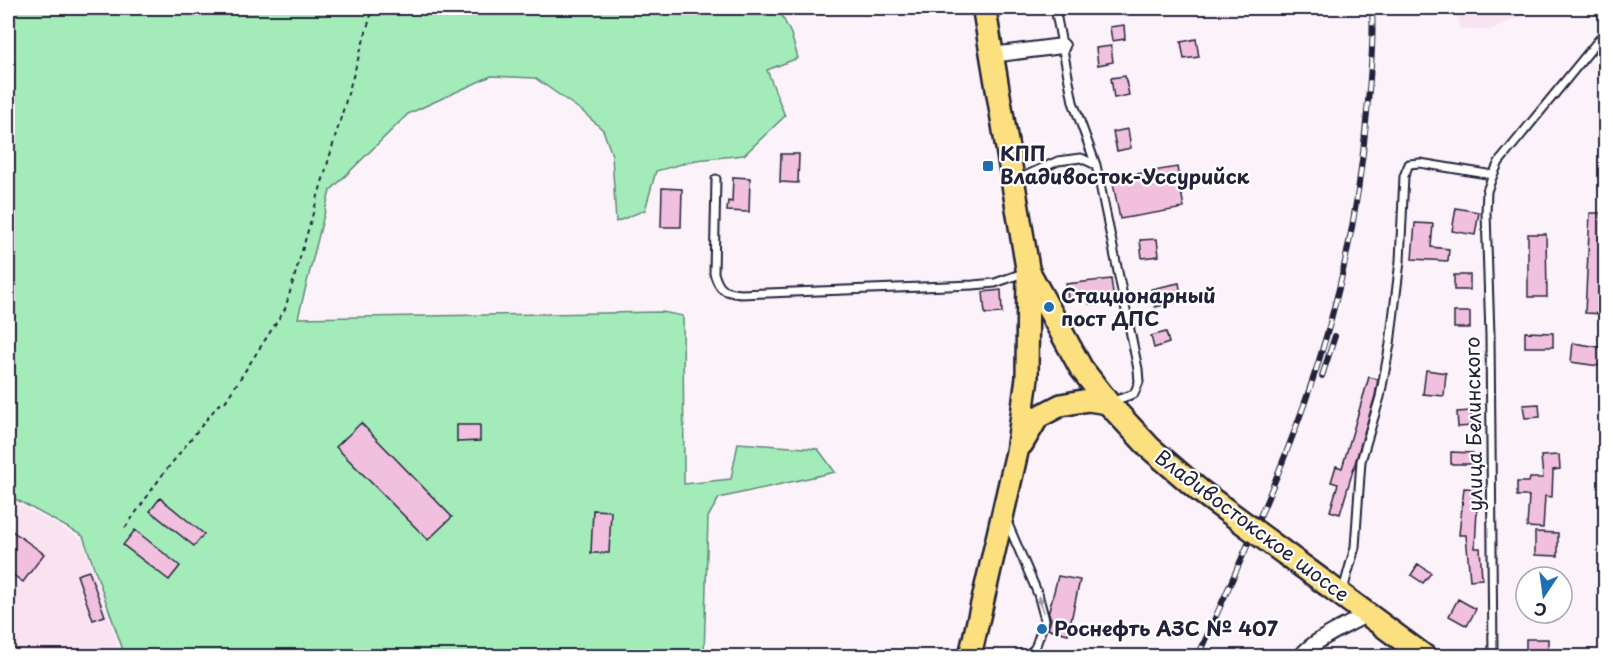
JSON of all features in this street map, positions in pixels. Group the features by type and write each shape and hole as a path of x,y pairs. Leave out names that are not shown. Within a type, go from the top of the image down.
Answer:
{"highway":[{"name":"Владивостокское шоссе","path":"984,8 1028,271 1082,368 1108,403 1150,448 1200,491 1424,657"}],"main road":[{"path":"970,657 1017,452 1027,378 1028,271"},
{"path":"1017,452 1038,417 1061,405 1088,400 1108,403"}],"street":[{"path":"992,55 1062,46"},
{"path":"1301,657 1305,651 1327,636 1368,614"}],"lane":[{"path":"1055,8 1073,102 1096,165 1138,369 1139,382 1134,394 1108,403"},
{"name":"улица Белинского","path":"1493,657 1487,191 1499,162 1605,31"},
{"path":"1013,181 1058,161 1081,158 1096,165"},
{"path":"1334,590 1355,547 1361,461 1380,397 1390,344 1400,261 1404,176 1409,164 1420,163 1492,175"},
{"path":"716,179 714,273 718,286 727,293 973,285 995,283 1028,271"},
{"path":"1003,513 1038,594 1045,620 1035,648 1026,657"}],"path":[{"path":"125,528 163,474 218,405 225,402 285,309 373,8"}],"shaded area":[{"path":"1457,8 1536,8 1491,30 1460,29"},
{"path":"8,498 82,539 122,656 8,656"}],"green space":[{"path":"8,8 778,8 791,34 798,58 767,70 785,116 744,155 696,160 656,171 645,210 616,222 612,155 603,130 582,111 535,78 491,76 408,114 330,191 298,318 662,312 683,316 684,484 731,479 738,443 818,449 835,472 719,498 708,517 704,656 125,656 83,536 8,495"}],"building":[{"path":"1124,25 1125,39 1112,41 1110,27"},
{"path":"1196,39 1199,57 1184,59 1181,42"},
{"path":"1111,46 1113,62 1098,65 1096,48"},
{"path":"1125,76 1129,95 1114,98 1111,78"},
{"path":"1128,129 1131,148 1117,151 1113,132"},
{"path":"781,154 799,154 798,183 780,182"},
{"path":"1177,167 1184,208 1120,219 1112,178"},
{"path":"733,177 750,178 749,212 727,211 728,201 732,202"},
{"path":"662,188 682,189 681,227 661,227"},
{"path":"1456,208 1479,212 1475,235 1452,231"},
{"path":"1590,213 1605,213 1605,314 1585,313"},
{"path":"1415,223 1433,224 1431,247 1449,249 1448,261 1412,259"},
{"path":"1528,234 1546,234 1547,297 1528,297"},
{"path":"1157,239 1159,256 1142,258 1140,240"},
{"path":"1454,275 1470,275 1470,290 1454,290"},
{"path":"1111,279 1114,301 1089,304 1087,296 1068,299 1066,284"},
{"path":"1179,283 1182,301 1155,307 1151,289"},
{"path":"1001,290 1002,313 985,314 983,292"},
{"path":"1454,312 1470,312 1470,328 1454,328"},
{"path":"1166,332 1169,343 1154,348 1151,336"},
{"path":"1525,332 1553,333 1553,347 1525,347"},
{"path":"1573,343 1605,348 1605,367 1571,362"},
{"path":"1426,370 1446,373 1444,396 1423,394"},
{"path":"1369,377 1378,379 1375,396 1340,514 1330,511 1338,484 1331,482 1336,466 1342,468"},
{"path":"1539,404 1540,417 1525,418 1523,405"},
{"path":"1471,411 1472,426 1458,427 1457,412"},
{"path":"361,423 452,517 428,540 336,447"},
{"path":"457,425 480,425 480,441 457,442"},
{"path":"1451,452 1473,453 1473,464 1451,464"},
{"path":"1559,455 1560,469 1553,470 1552,497 1545,496 1543,528 1527,527 1529,496 1517,496 1517,482 1529,482 1530,478 1543,478 1541,456"},
{"path":"1464,488 1478,489 1475,548 1480,548 1482,579 1470,580 1466,535 1459,535"},
{"path":"160,498 204,534 194,546 150,511"},
{"path":"593,510 611,511 609,553 591,553"},
{"path":"8,528 44,554 23,582 8,571"},
{"path":"135,530 180,566 169,580 123,545"},
{"path":"1535,532 1558,533 1558,556 1535,555"},
{"path":"1418,564 1431,573 1423,583 1411,575"},
{"path":"89,571 105,616 93,620 77,575"},
{"path":"1058,576 1080,580 1068,634 1048,629 1051,619 1048,611"},
{"path":"1458,599 1476,609 1467,626 1449,616"},
{"path":"1526,639 1548,639 1548,653 1526,653"}],"railway":[{"path":"1198,656 1280,468 1316,370 1337,297 1359,187 1370,73 1372,8"},
{"path":"1322,376 1335,336"}],"place":[{"name":"КПП Владивосток-Уссурийск","path":"988,166"},
{"name":"Стационарный пост ДПС","path":"1049,307"},
{"name":"Роснефть АЗС № 407","path":"1042,629"}]}
